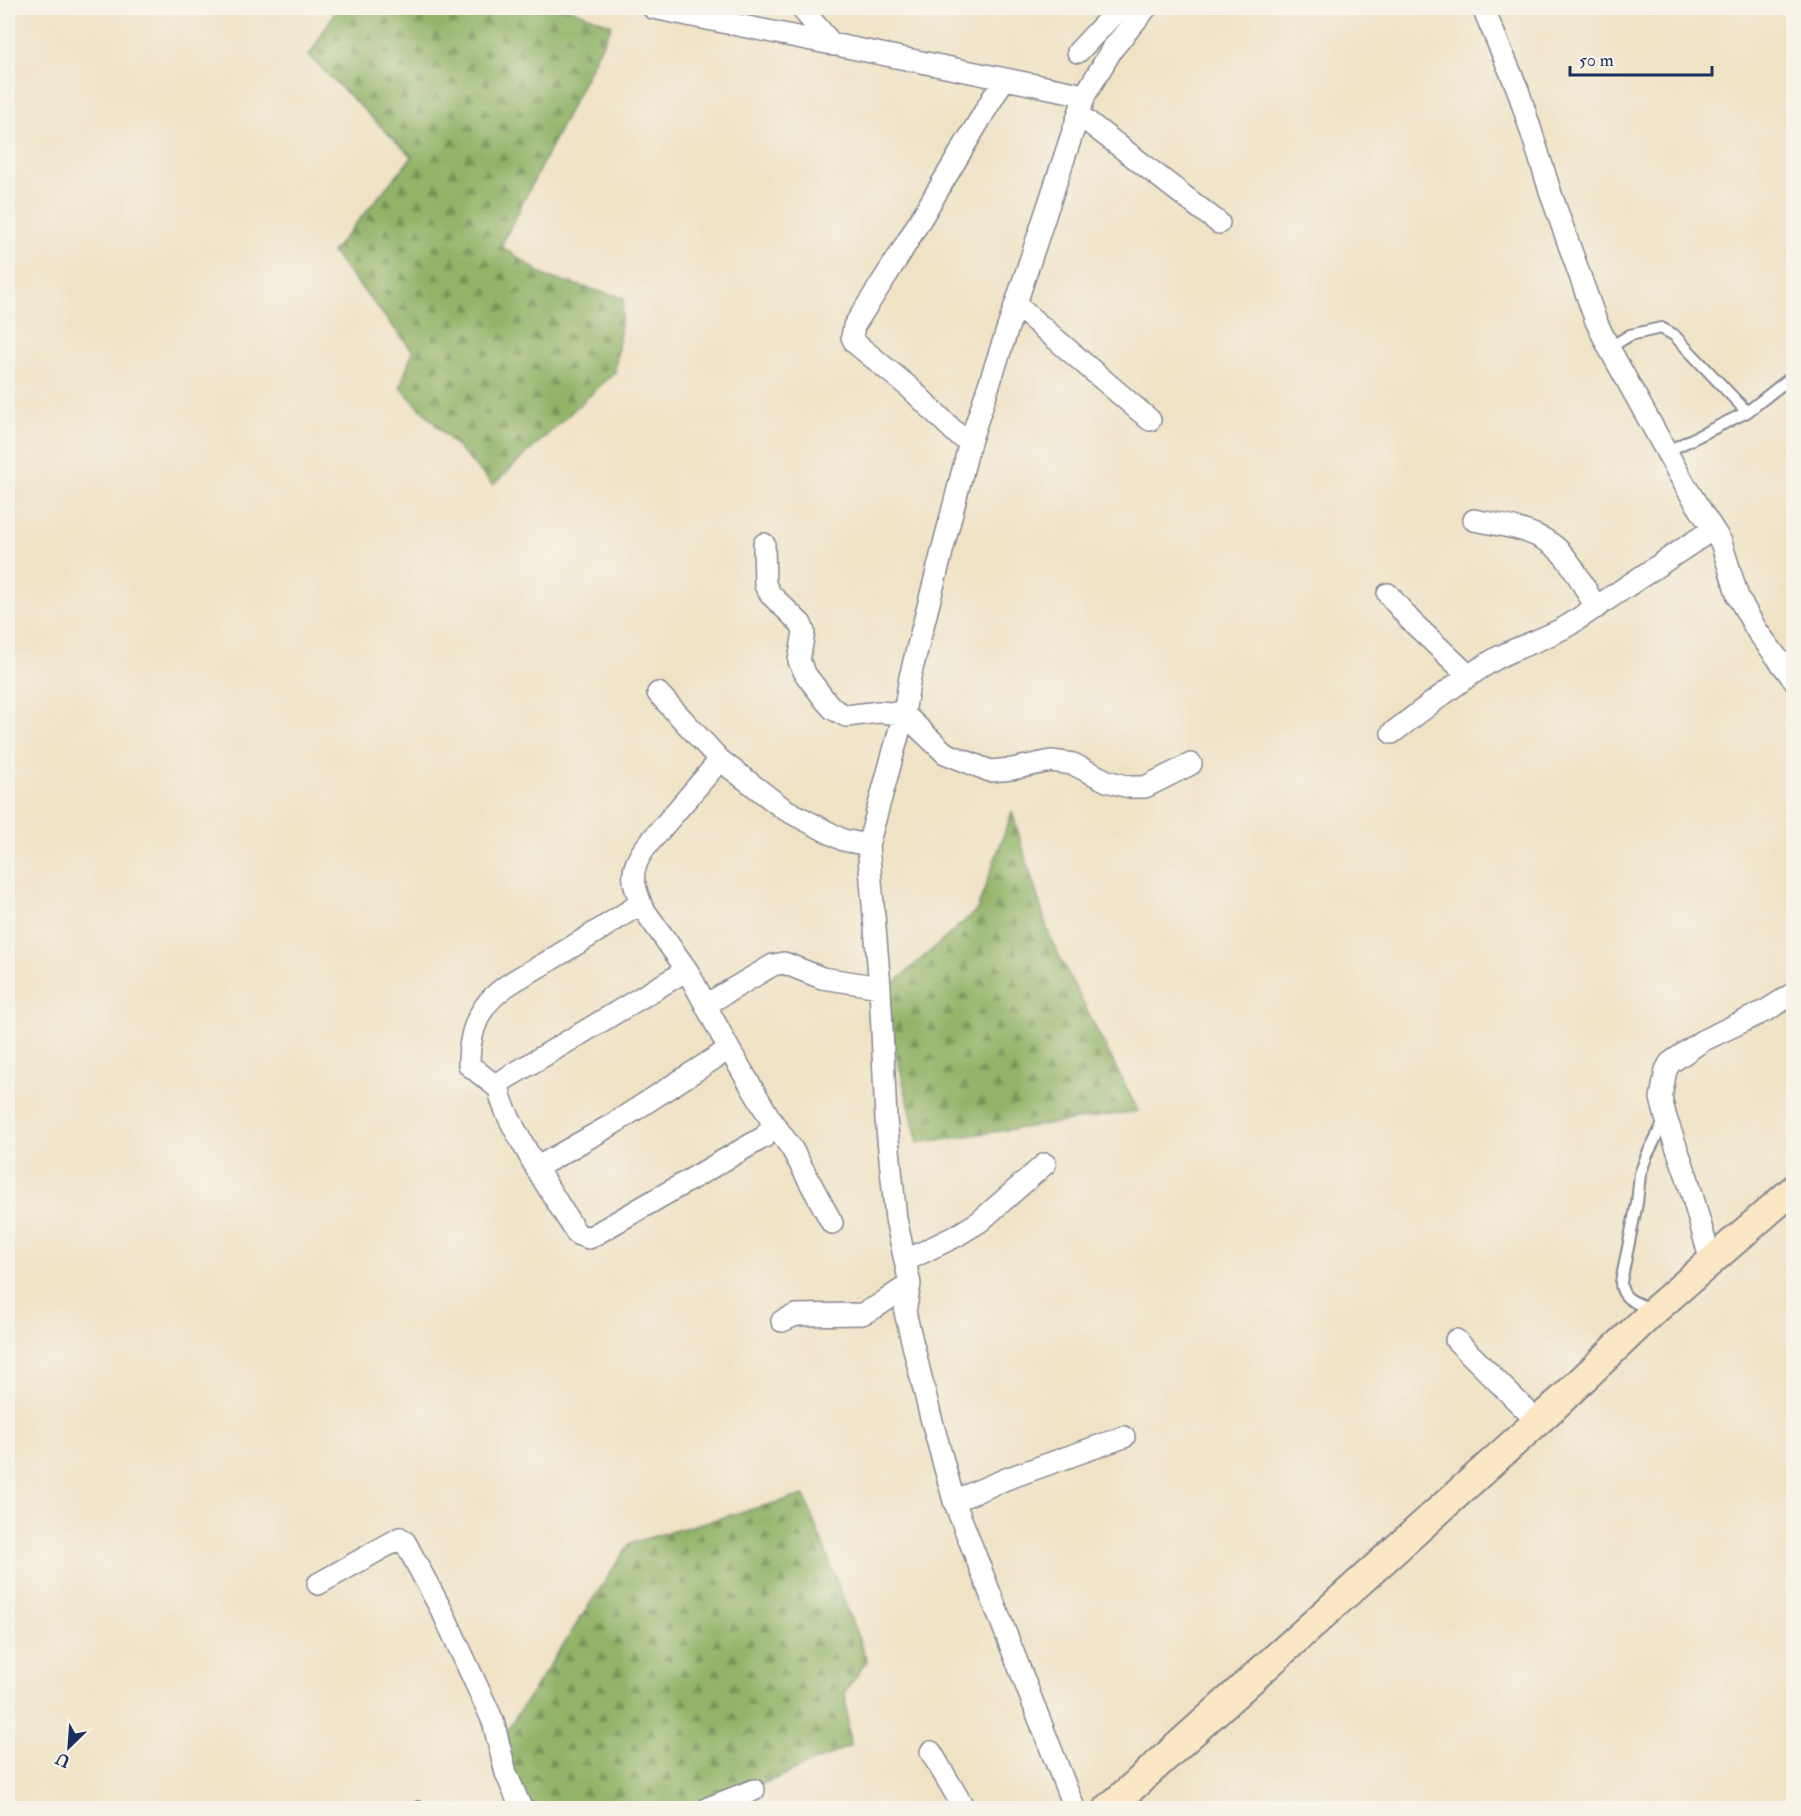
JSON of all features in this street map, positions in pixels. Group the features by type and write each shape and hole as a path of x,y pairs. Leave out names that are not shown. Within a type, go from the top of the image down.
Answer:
{"main road":[{"path":"1109,1809 1537,1421 1655,1310 1794,1189"}],"street":[{"path":"801,8 833,45"},
{"path":"1078,52 1119,8"},
{"path":"1074,1809 954,1501 905,1312 910,1284 896,1219 886,1119 880,987 868,845 904,714 910,677 970,442 1082,105 1113,48 1146,8"},
{"path":"1483,8 1518,90 1555,207 1596,321 1686,487 1713,529 1727,559 1738,597 1757,631 1794,680"},
{"path":"666,9 1004,79 1082,105 1219,224"},
{"path":"970,442 855,343 852,337 854,326 900,254 1004,79"},
{"path":"1016,305 1150,420"},
{"path":"1474,520 1509,527 1550,543 1570,564 1596,608"},
{"path":"1392,733 1469,676 1521,646 1552,635 1713,529"},
{"path":"764,544 765,585 771,595 801,624 804,632 800,661 806,675 825,700 846,716 879,712 904,714 945,753 990,771 1051,761 1062,762 1073,764 1107,781 1130,787 1145,787 1191,764"},
{"path":"1388,594 1410,620 1469,676"},
{"path":"658,693 720,760 784,809 843,840 868,845"},
{"path":"720,760 644,849 634,865 632,879 642,907 687,970 729,1049 771,1120 792,1149 832,1224"},
{"path":"642,907 635,908 496,994 484,1008 475,1028 469,1051 470,1065 498,1088 514,1127 536,1168 577,1234 582,1238 589,1238 764,1137 771,1128 771,1120"},
{"path":"707,1004 773,965 784,963 822,978 880,987"},
{"path":"498,1088 500,1082 687,970"},
{"path":"1715,1258 1666,1118 1661,1098 1666,1070 1671,1063 1702,1041 1767,1010 1794,993"},
{"path":"536,1168 614,1124 729,1049"},
{"path":"905,1261 957,1236 979,1222 1045,1164"},
{"path":"782,1321 795,1316 862,1314 910,1284"},
{"path":"1456,1340 1537,1421"},
{"path":"954,1501 1006,1479 1124,1437"},
{"path":"318,1584 400,1538 405,1542 444,1615 493,1721 506,1773 521,1809"},
{"path":"931,1752 964,1809"},
{"path":"708,1809 754,1790"}],"lane":[{"path":"1609,348 1630,335 1661,328 1674,334 1746,412"},
{"path":"1668,451 1746,412 1794,375"},
{"path":"1655,1310 1625,1297 1621,1289 1621,1281 1635,1214 1640,1174 1666,1118"}],"green space":[{"path":"337,8 568,8 612,25 501,246 547,277 624,298 615,372 493,485 400,387 413,351 332,252 412,157 309,56"},
{"path":"1012,812 1050,938 1138,1111 918,1143 882,994 977,910"},
{"path":"804,1495 867,1661 845,1692 850,1746 708,1808 533,1808 498,1744 630,1543"}]}
